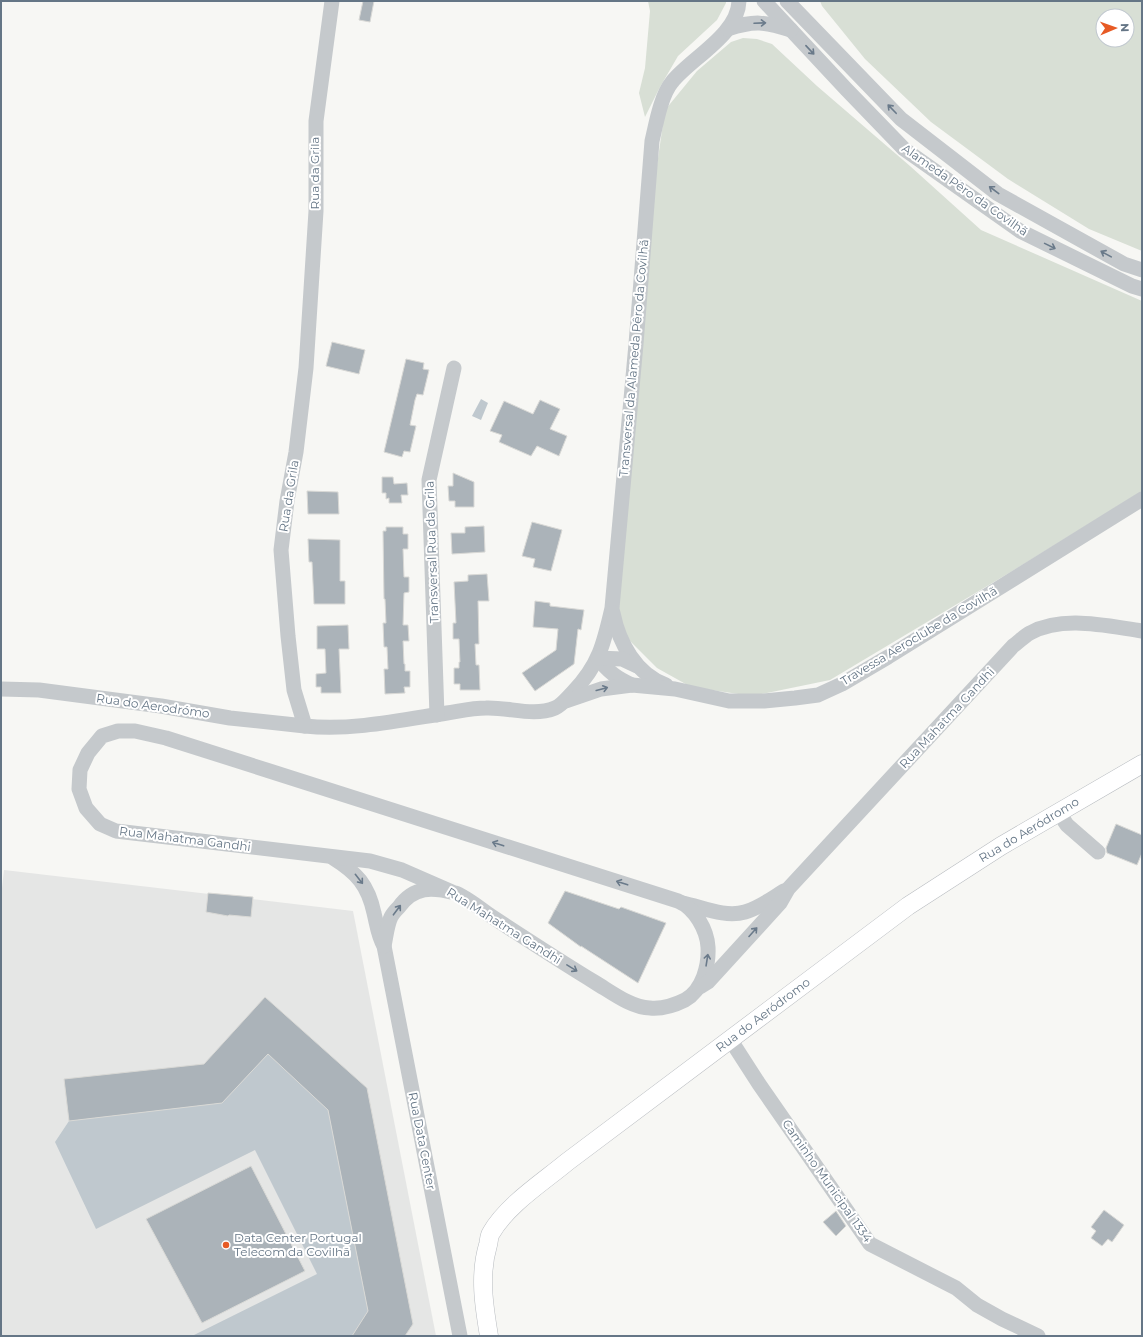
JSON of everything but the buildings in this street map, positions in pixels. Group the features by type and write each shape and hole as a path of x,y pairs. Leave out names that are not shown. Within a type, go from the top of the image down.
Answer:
{"main road":[{"name":"Rua do Aeródromo","path":"489,1336 482,1281 485,1254 491,1234 503,1217 516,1204 567,1162 908,906 1001,846 1142,764"}],"street":[{"name":"Rua da Grila","path":"305,726 294,690 281,550 287,501 296,452 306,368 316,211 316,121 332,1"},
{"name":"Transversal da Alameda Pêro da Covilhã","path":"565,701 585,680 598,658 606,634 612,608 636,344 652,141 659,112 671,83 728,29 735,17 738,1"},
{"name":"Alameda Pêro da Covilhã","path":"764,1 904,149 1020,231 1132,286 1142,289"},
{"name":"Alameda Pêro da Covilhã","path":"787,1 901,119 998,194 1124,264 1142,270"},
{"path":"800,1 809,23"},
{"name":"Transversal da Alameda Pêro da Covilhã","path":"728,29 745,23 767,23 791,30"},
{"name":"Transversal Rua da Grila","path":"437,715 429,480 454,368"},
{"name":"Travessa Aeroclube da Covilhã","path":"565,701 601,689 632,685 675,689 729,701 764,701 818,695 842,684 1142,499"},
{"name":"Travessa Aeroclube da Covilhã","path":"612,608 615,622 623,644 639,667 655,681 675,689"},
{"name":"Rua Mahatma Gandhi","path":"788,889 761,906 744,913 725,914 682,903 166,738 134,731 118,731 102,736 88,753 80,770 79,790 86,808 100,824 116,831 370,861 402,870 457,894 555,958 628,1002 649,1008 671,1005 686,999 708,982 780,903 788,889 1013,646 1029,633 1046,626 1060,623 1075,623 1142,631"},
{"name":"Travessa Aeroclube da Covilhã","path":"598,658 622,659 639,667"},
{"name":"Travessa Aeroclube da Covilhã","path":"598,658 616,678 632,685"},
{"name":"Rua do Aerodrómo","path":"1,689 39,690 161,706 230,718 305,726"},
{"path":"305,726 325,728 345,727 487,708 537,712 556,708 565,701"},
{"path":"1059,813 1067,824 1098,852"},
{"name":"Rua Data Center","path":"328,856 348,868 356,875 364,886 372,904 380,940 384,946 460,1336"},
{"name":"Rua Data Center","path":"384,946 391,917 405,899 415,892 429,889 457,894"},
{"name":"Rua Mahatma Gandhi","path":"682,903 696,917 704,928 707,938 707,965 697,990"},
{"name":"Caminho Municipal 1334","path":"730,1039 759,1084 870,1244 956,1288 977,1305 1038,1336"}],"shaded area":[{"path":"648,1 726,1 726,3 717,20 678,56 645,117 639,93 645,68 650,11"},
{"path":"820,1 1142,1 1142,251 1089,229 1008,179 931,122 865,59 822,6"},
{"path":"743,38 757,39 772,44 817,86 910,166 981,230 1142,301 1142,491 1009,573 830,680 752,696 691,687 657,668 630,641 618,620 648,227 665,110 697,71 731,42"},
{"path":"481,399 488,403 481,420 472,416"},
{"path":"4,870 353,911 436,1336 1,1336 1,897"},
{"path":"268,1054 328,1110 368,1311 352,1336 192,1336 317,1274 255,1150 96,1229 55,1142 69,1121 222,1103"}],"place":[{"name":"Data Center Portugal Telecom da Covilhã","path":"226,1245"}]}
